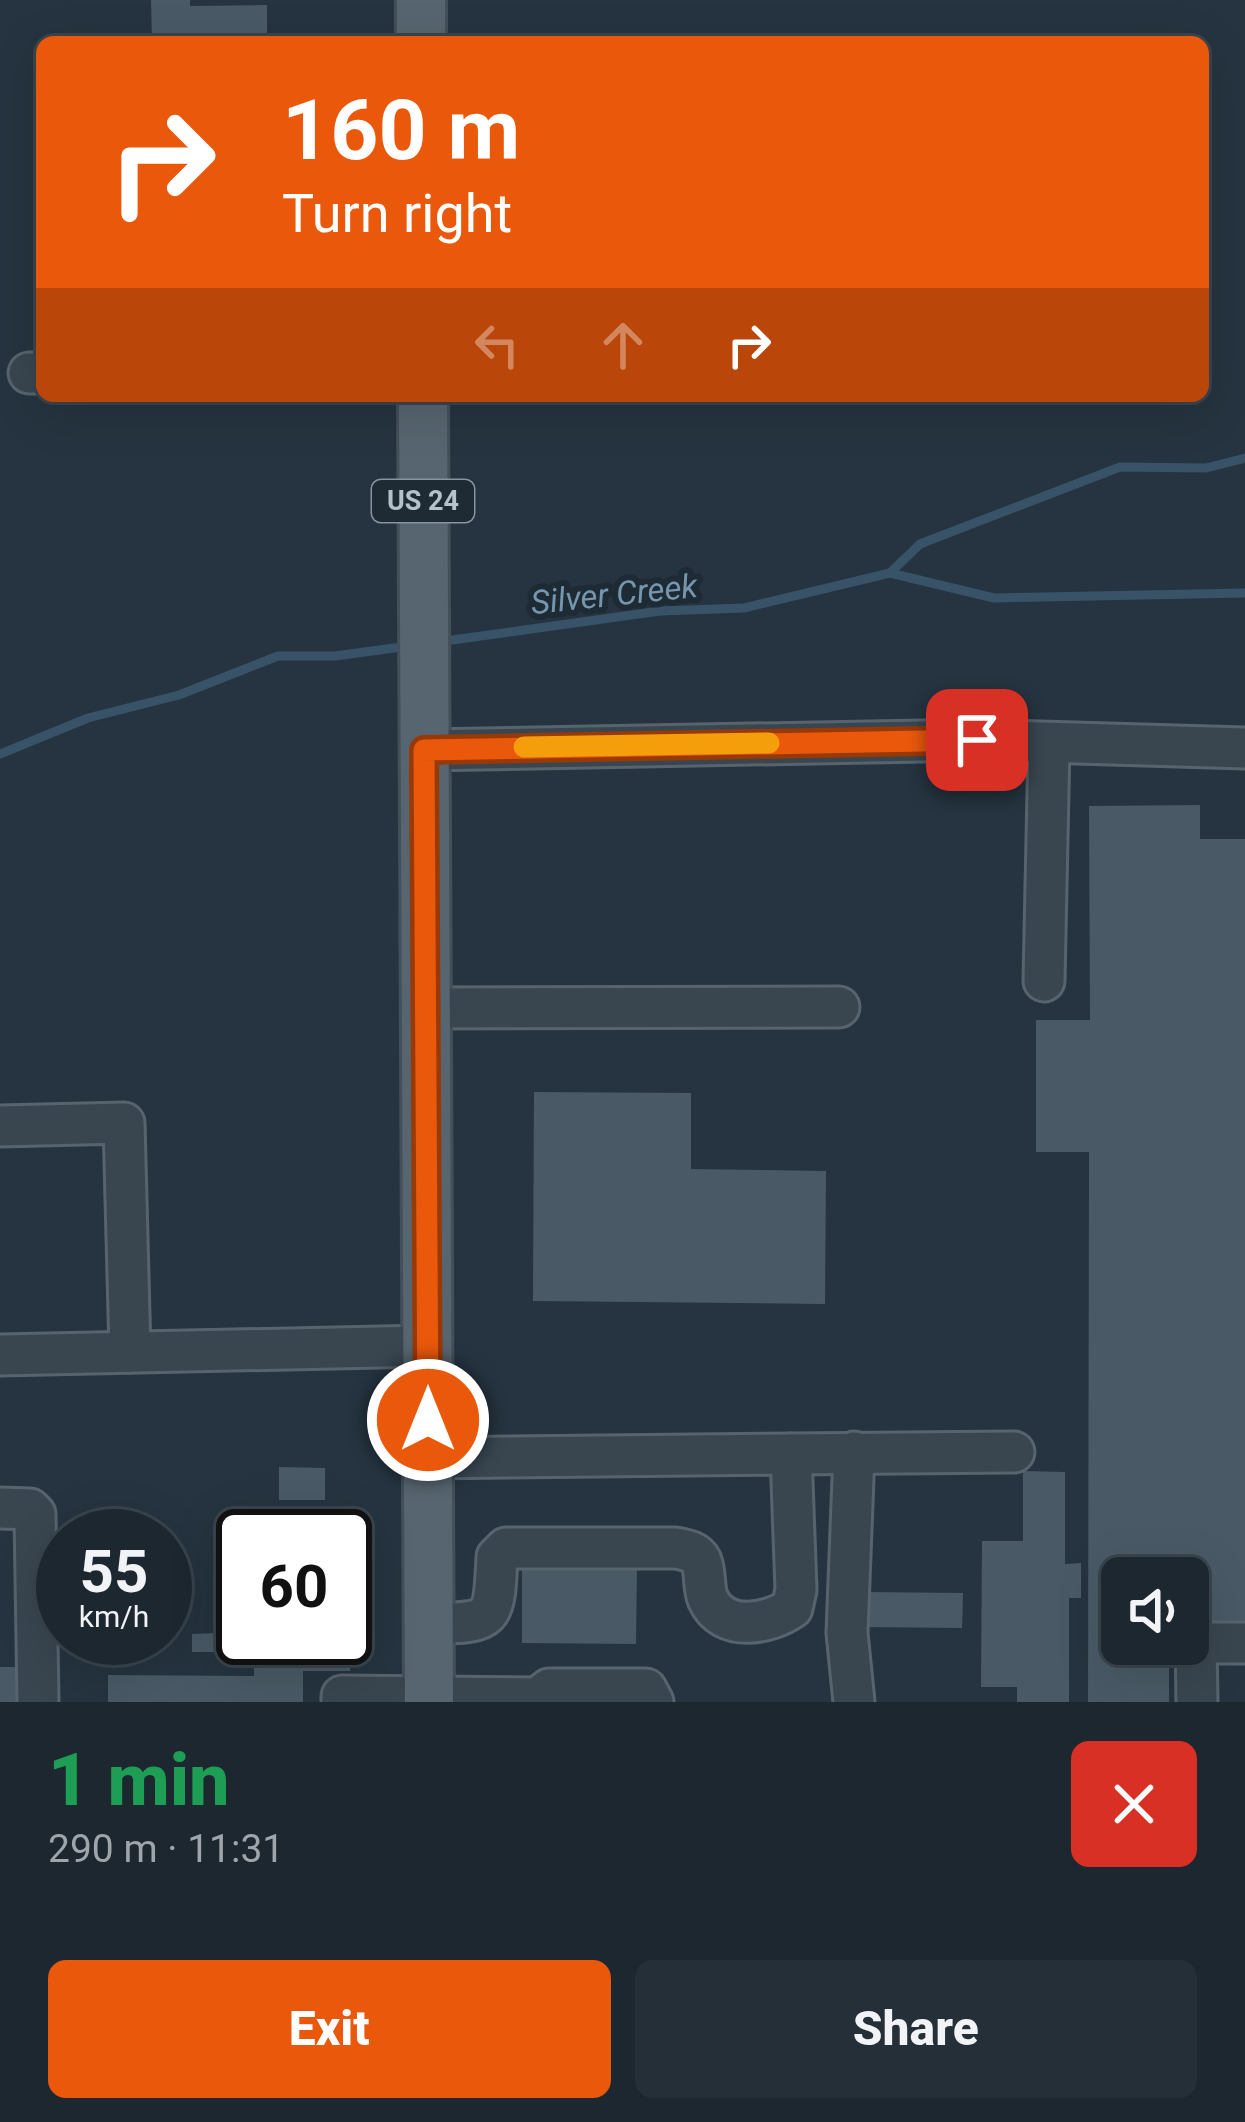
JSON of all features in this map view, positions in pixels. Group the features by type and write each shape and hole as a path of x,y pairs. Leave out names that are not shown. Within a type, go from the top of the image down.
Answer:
{"main road":[{"path":"421,0 421,36"},
{"name":"US 24","path":"423,402 429,1701"}],"lane":[{"path":"424,750 977,740 1245,748"},
{"path":"1044,981 1049,744"},
{"path":"426,1008 839,1007"},
{"path":"0,1126 124,1123 130,1352"},
{"path":"0,1355 427,1346"},
{"path":"854,1452 847,1633 854,1702"},
{"path":"428,1458 1014,1452"},
{"path":"428,1624 477,1623 494,1605 497,1557 506,1548 535,1546 692,1551 701,1561 708,1601 722,1616 743,1622 774,1621 793,1608 796,1590 790,1454"},
{"path":"0,1508 30,1509 35,1514 38,1702"},
{"path":"1197,1702 1196,1643 1245,1642"},
{"path":"342,1702 342,1696 544,1700 549,1689 646,1689 653,1702"}],"building":[{"path":"151,0 190,0 190,6 267,5 267,36 152,36"},
{"path":"1200,805 1200,839 1245,839 1245,1627 1209,1627 1209,1557 1101,1557 1101,1665 1169,1665 1169,1702 1088,1702 1089,1152 1036,1152 1036,1020 1090,1020 1089,806"},
{"path":"534,1092 691,1093 691,1169 826,1171 825,1304 533,1301"},
{"path":"279,1467 325,1468 325,1500 279,1500"},
{"path":"1023,1471 1065,1472 1065,1564 1081,1563 1081,1598 1069,1598 1069,1702 1017,1702 1017,1687 981,1687 982,1541 1023,1541"},
{"path":"522,1563 637,1564 636,1644 522,1643"},
{"path":"863,1592 963,1593 962,1628 862,1627"},
{"path":"216,1633 216,1652 192,1652 192,1634"},
{"path":"254,1665 350,1665 350,1671 303,1671 303,1702 108,1702 108,1675 254,1676"},
{"path":"0,1667 23,1667 23,1702 0,1702"}],"waterway":[{"path":"890,573 920,544 1120,467 1206,468 1245,458"},
{"name":"Silver Creek","path":"438,642 660,611 744,608 890,573 994,598 1245,593"},
{"name":"Silver Creek","path":"0,754 88,718 179,695 278,656 335,656 409,646"}],"slow traffic":[{"path":"524,747 769,743"}],"route":[{"path":"428,1420 424,750 977,740"}]}
